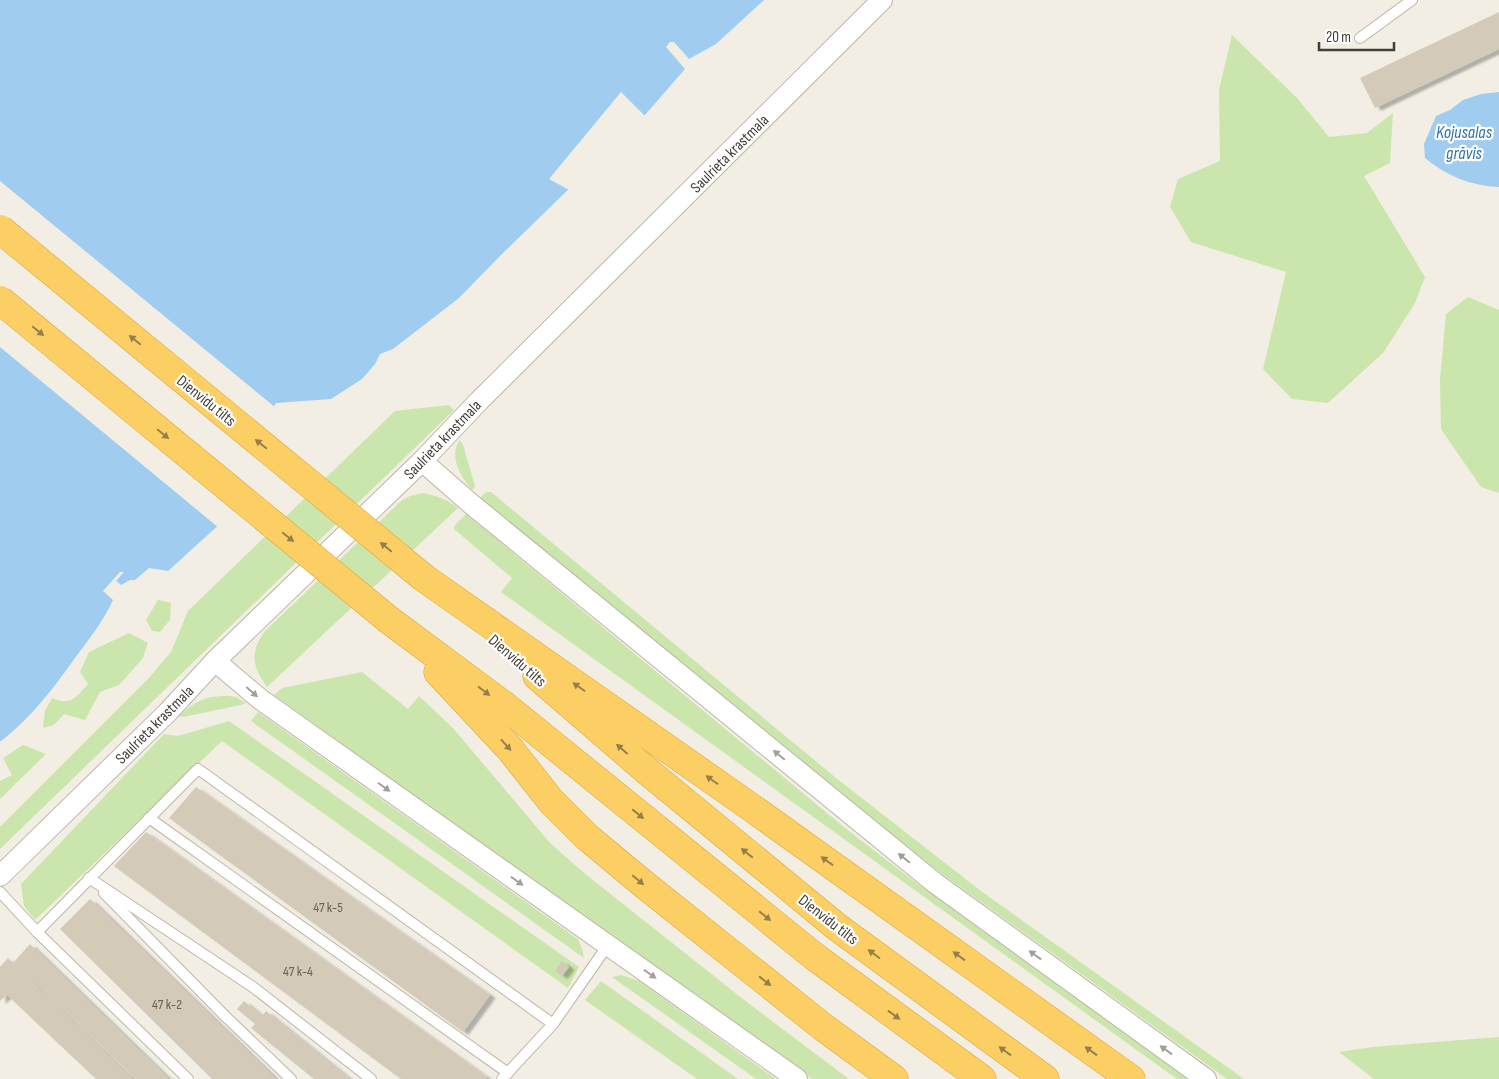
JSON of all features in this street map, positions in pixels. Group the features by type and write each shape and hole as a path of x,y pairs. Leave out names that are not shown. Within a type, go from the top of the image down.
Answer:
{"highway":[{"name":"Dienvidu tilts","path":"0,229 424,578 646,770 830,920 1045,1079"},
{"path":"0,300 389,620 505,706 815,957 982,1079"},
{"path":"424,578 752,808 1131,1079"},
{"path":"389,620 510,749 552,801 587,837 823,1027 894,1079"}],"street":[{"name":"Saulrieta krastmala","path":"0,876 168,712 215,661 422,461 486,394 882,0"},
{"path":"422,461 470,503 935,883 1206,1079"},
{"path":"215,661 260,699 797,1079"}],"lane":[{"path":"1360,38 1412,0"},
{"path":"37,932 198,769 553,1024"},
{"path":"149,818 505,1076 553,1024 608,945"},
{"path":"89,878 226,1018 291,1079"},
{"path":"89,878 253,987 371,1079"},
{"path":"0,892 37,932 188,1079"}],"green space":[{"path":"1232,35 1297,98 1329,137 1367,133 1393,113 1390,163 1364,176 1425,277 1415,303 1383,353 1328,403 1292,399 1263,369 1286,272 1191,242 1170,207 1178,179 1220,161 1219,90"},
{"path":"1468,297 1499,310 1499,493 1481,487 1441,429 1440,379 1446,314"},
{"path":"449,405 454,410 0,849 0,827 148,679 171,652 188,611 395,411"},
{"path":"460,440 475,486 472,490 457,466 455,453"},
{"path":"486,492 491,492 836,778 981,891 1244,1079 1227,1079 941,873 849,802 480,498"},
{"path":"423,493 442,498 458,508 267,687 258,672 255,660 256,646 264,632 401,501 410,496"},
{"path":"466,514 845,828 915,882 1189,1079 1177,1079 501,592 512,578 454,529 455,525"},
{"path":"158,600 171,603 170,620 160,632 152,631 146,620"},
{"path":"129,633 148,643 143,658 119,685 100,692 85,720 64,714 54,725 43,728 45,711 52,698 69,701 76,697 88,684 80,672 89,652"},
{"path":"362,672 408,709 419,696 453,728 550,843 584,873 748,1003 849,1079 812,1079 274,695 282,688"},
{"path":"228,696 236,697 246,703 183,717 179,716 201,700"},
{"path":"258,712 578,939 584,958 251,721"},
{"path":"229,721 579,967 568,988 222,741 35,920 24,906 21,884 164,734 178,736"},
{"path":"23,745 46,754 0,799 0,781 12,775 3,758"},
{"path":"621,975 639,981 776,1079 756,1079 612,977"},
{"path":"601,981 738,1079 697,1079 585,1000"},
{"path":"1499,1037 1499,1079 1374,1079 1339,1052 1372,1047"}],"water":[{"path":"0,0 764,0 716,44 689,59 674,42 670,42 666,47 685,69 638,123 627,114 575,183 459,298 393,349 380,354 375,364 362,379 331,399 276,403 259,432 239,475 222,522 168,571 149,568 135,580 130,580 121,585 116,581 124,572 120,572 103,591 113,600 96,630 40,703 21,724 0,742"},
{"name":"Kojusalas grāvis","path":"1499,92 1499,187 1479,185 1460,179 1442,170 1425,158 1424,144 1436,116 1450,110 1463,100 1481,94"}],"pier":[{"path":"621,92 646,117 638,126 627,118 571,191 549,179"},
{"path":"0,181 276,408 241,476 224,523 219,528 0,347"}],"building":[{"path":"1499,12 1499,49 1375,108 1360,78"},
{"path":"196,787 490,995 463,1032 169,818"},
{"path":"146,832 487,1077 485,1079 401,1079 114,866"},
{"path":"90,899 276,1079 212,1079 60,929"},
{"path":"30,944 169,1079 136,1079 14,962"},
{"path":"8,958 133,1079 96,1079 7,995 0,1001 0,967"},
{"path":"562,961 569,967 562,976 555,971"},
{"path":"244,1001 262,1016 266,1011 350,1079 314,1079 251,1028 255,1024 237,1009"}]}
